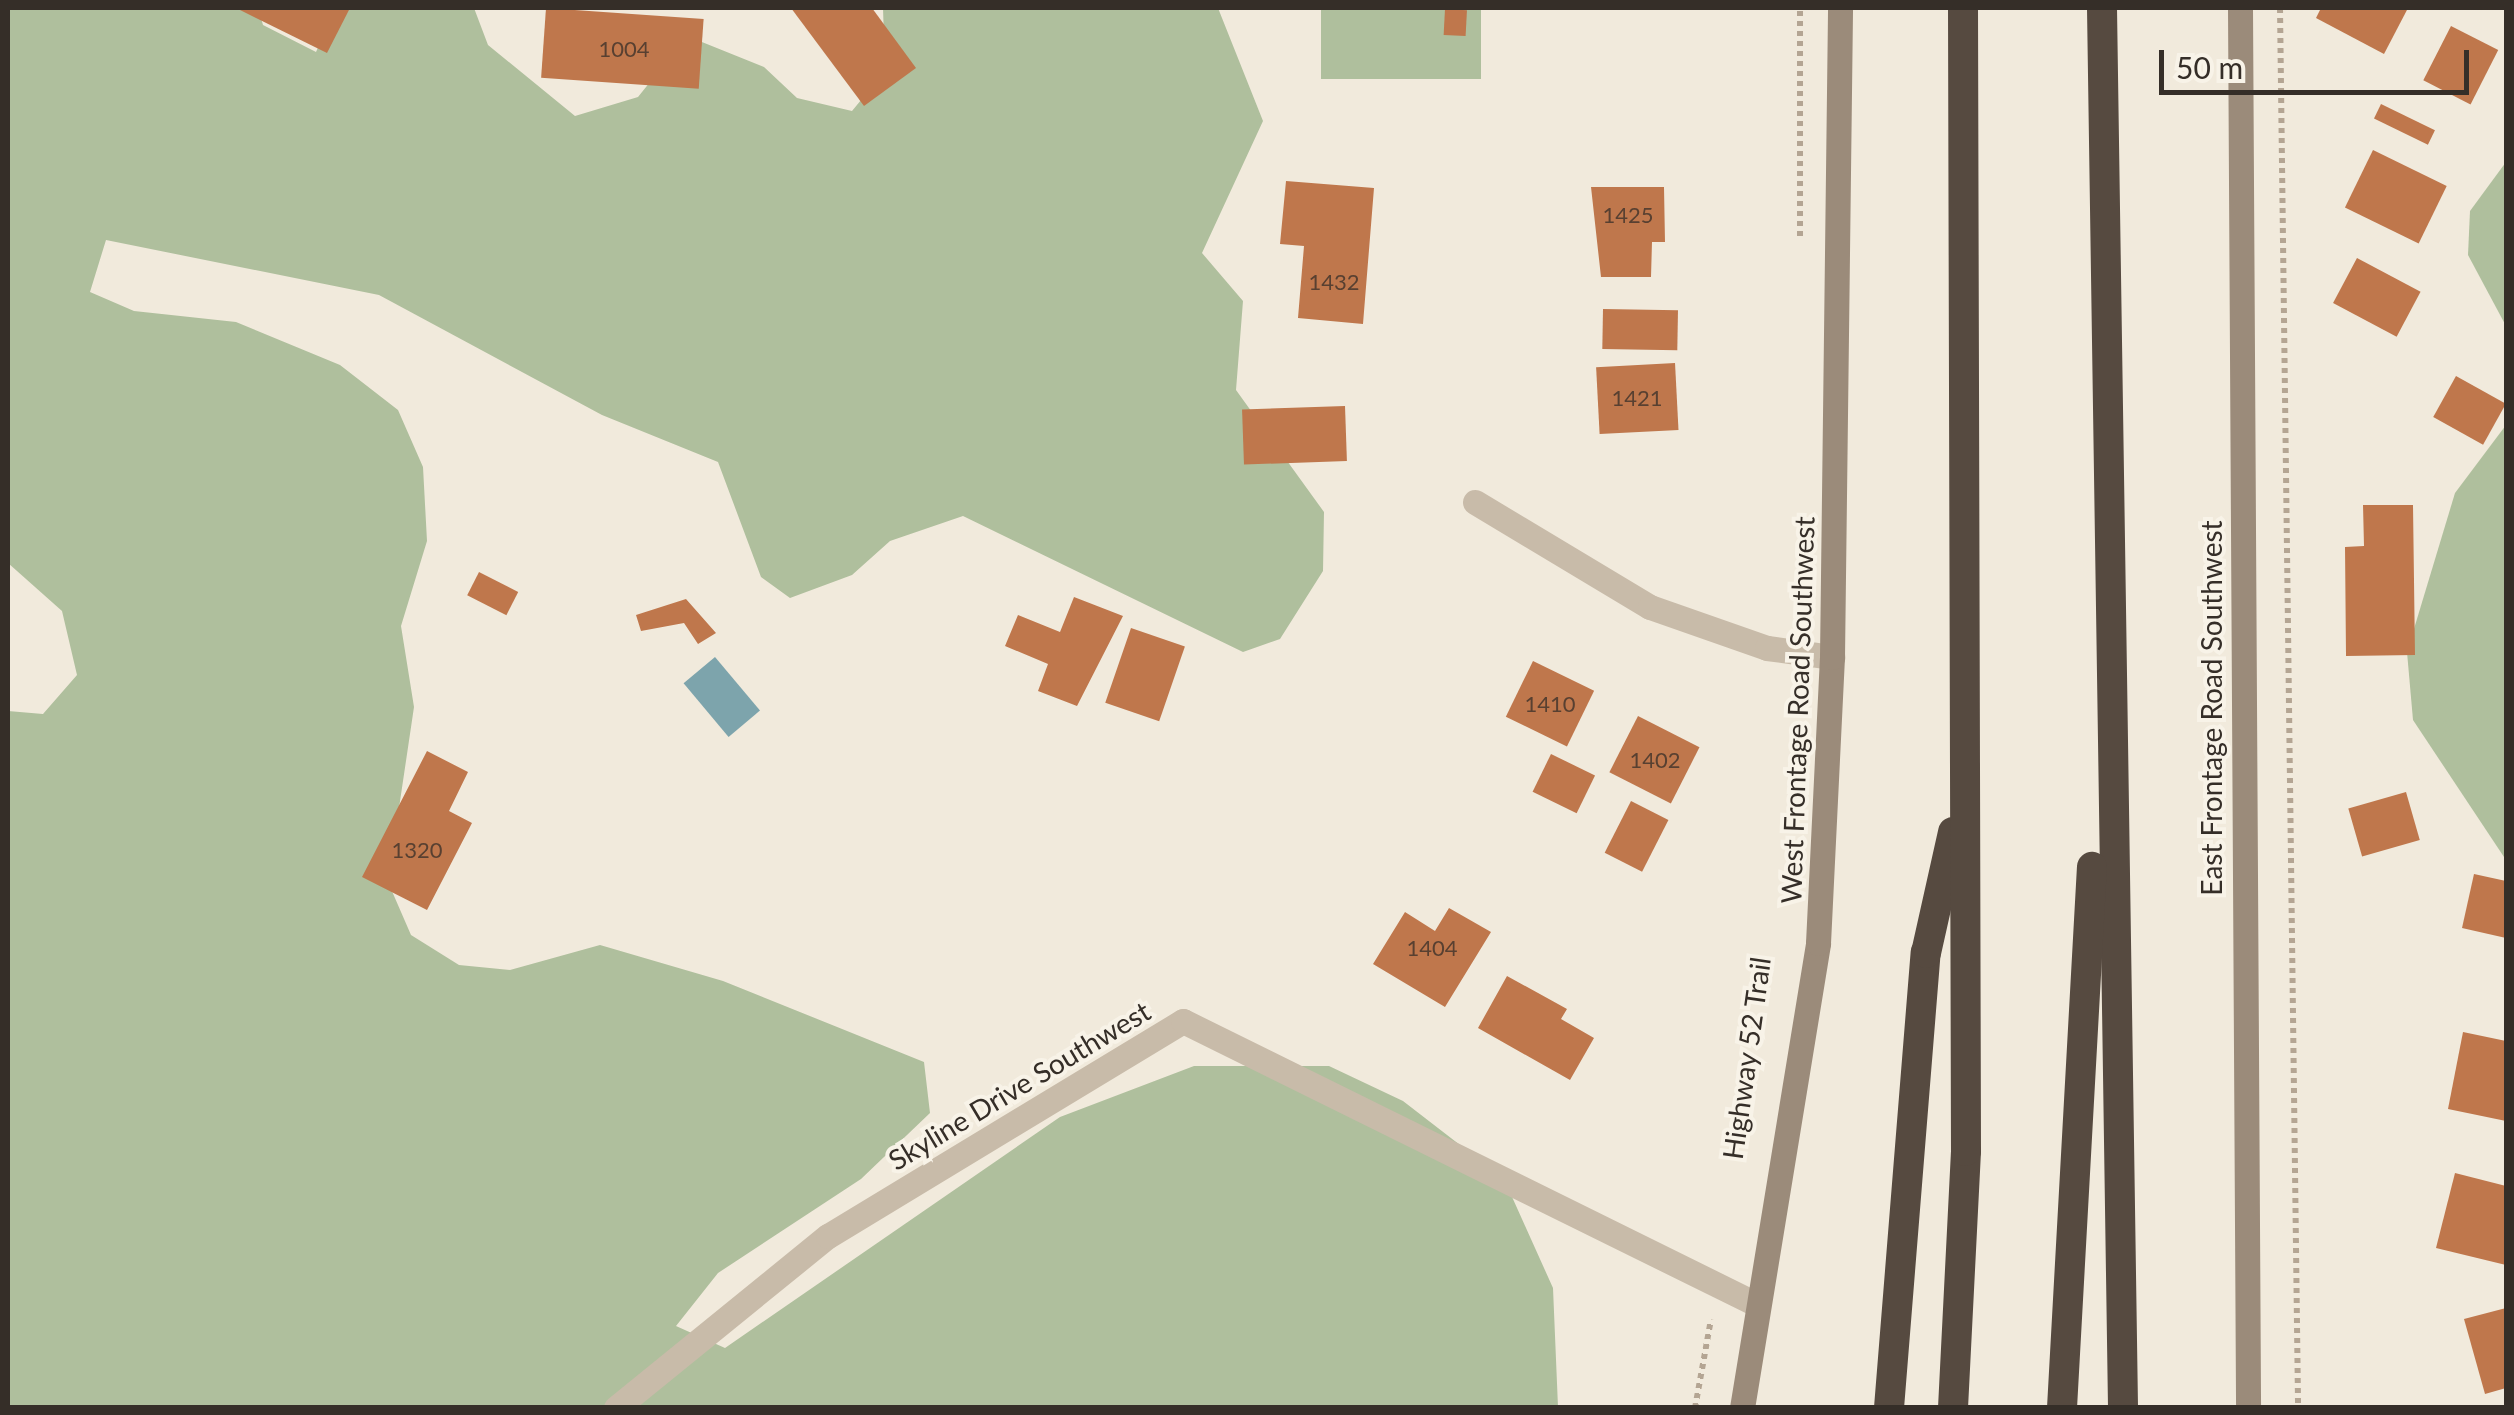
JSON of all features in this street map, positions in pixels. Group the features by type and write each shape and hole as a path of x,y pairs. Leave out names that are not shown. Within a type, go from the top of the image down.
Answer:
{"highway":[{"path":"1952,1408 1966,1152 1963,8"},
{"path":"2102,8 2104,639 2123,1408"},
{"path":"2062,1408 2104,639"},
{"path":"1889,1408 1926,954 1964,781"}],"street":[{"name":"West Frontage Road Southwest","path":"1742,1408 1809,1038 1832,657 1840,8"},
{"name":"East Frontage Road Southwest","path":"2240,8 2248,1408"},
{"path":"1475,502 1650,607 1767,648 1832,657"},
{"name":"Skyline Drive Southwest","path":"616,1408 828,1236 1183,1021 1758,1305"}],"path":[{"path":"2280,8 2298,1408"},
{"path":"1696,1408 1718,1284"}],"green space":[{"path":"8,8 258,8 263,25 316,52 336,8 474,8 488,45 575,116 638,97 687,36 764,67 797,98 852,111 885,71 883,8 1218,8 1263,121 1202,253 1243,301 1236,390 1324,512 1323,571 1280,639 1243,652 963,516 890,541 852,575 790,598 761,577 718,462 602,415 379,295 106,240 90,292 134,311 236,322 340,365 398,410 423,467 427,541 401,626 414,707 388,882 411,935 459,965 510,970 600,945 723,981 924,1062 930,1113 861,1179 718,1273 676,1326 725,1348 1060,1117 1194,1066 1329,1066 1403,1101 1504,1179 1553,1288 1558,1407 8,1407 8,711 43,714 77,675 62,611 8,563"},
{"path":"1321,8 1481,8 1481,79 1321,79"},
{"path":"2506,162 2506,326 2468,255 2470,211"},
{"path":"2506,425 2506,860 2413,720 2407,652 2455,493"}],"water":[{"path":"715,657 760,711 729,737 684,683"}],"building":[{"path":"236,8 350,8 327,53"},
{"path":"546,8 704,19 699,89 541,78"},
{"path":"791,8 872,8 916,68 864,106"},
{"path":"2321,8 2408,8 2384,54 2316,18"},
{"path":"1445,9 1467,10 1466,36 1444,35"},
{"path":"2451,26 2498,50 2471,104 2423,80"},
{"path":"2381,104 2435,130 2428,145 2374,118"},
{"path":"2373,150 2447,186 2419,243 2345,208"},
{"path":"1286,181 1374,188 1363,324 1298,318 1304,246 1280,244"},
{"path":"1591,187 1664,187 1665,242 1652,242 1651,277 1601,277"},
{"path":"2357,258 2421,292 2397,337 2333,303"},
{"path":"1603,309 1678,310 1677,350 1602,349"},
{"path":"1675,363 1679,430 1600,434 1596,367"},
{"path":"2456,376 2506,404 2483,445 2433,417"},
{"path":"1345,406 1347,461 1244,465 1242,410"},
{"path":"2363,505 2413,505 2415,655 2346,656 2345,547 2364,546"},
{"path":"479,572 518,592 506,615 467,595"},
{"path":"1074,597 1123,616 1077,706 1038,691 1048,664 1005,646 1018,615 1060,632"},
{"path":"686,599 716,633 698,644 684,623 641,631 636,615"},
{"path":"1131,628 1185,647 1159,721 1105,703"},
{"path":"1533,661 1594,691 1567,747 1506,717"},
{"path":"1638,716 1699,747 1671,803 1609,772"},
{"path":"427,751 468,772 449,811 472,823 427,910 362,877"},
{"path":"1551,754 1595,775 1577,813 1533,792"},
{"path":"2406,792 2420,840 2362,857 2348,809"},
{"path":"1631,801 1668,820 1642,872 1605,853"},
{"path":"2474,874 2506,881 2506,938 2462,928"},
{"path":"1449,908 1491,932 1445,1007 1373,964 1405,912 1435,931"},
{"path":"1507,976 1567,1009 1561,1019 1594,1038 1570,1080 1478,1028"},
{"path":"2463,1032 2506,1041 2506,1121 2448,1109"},
{"path":"2455,1173 2506,1186 2506,1265 2436,1248"},
{"path":"2506,1308 2506,1388 2485,1394 2464,1319"}]}
